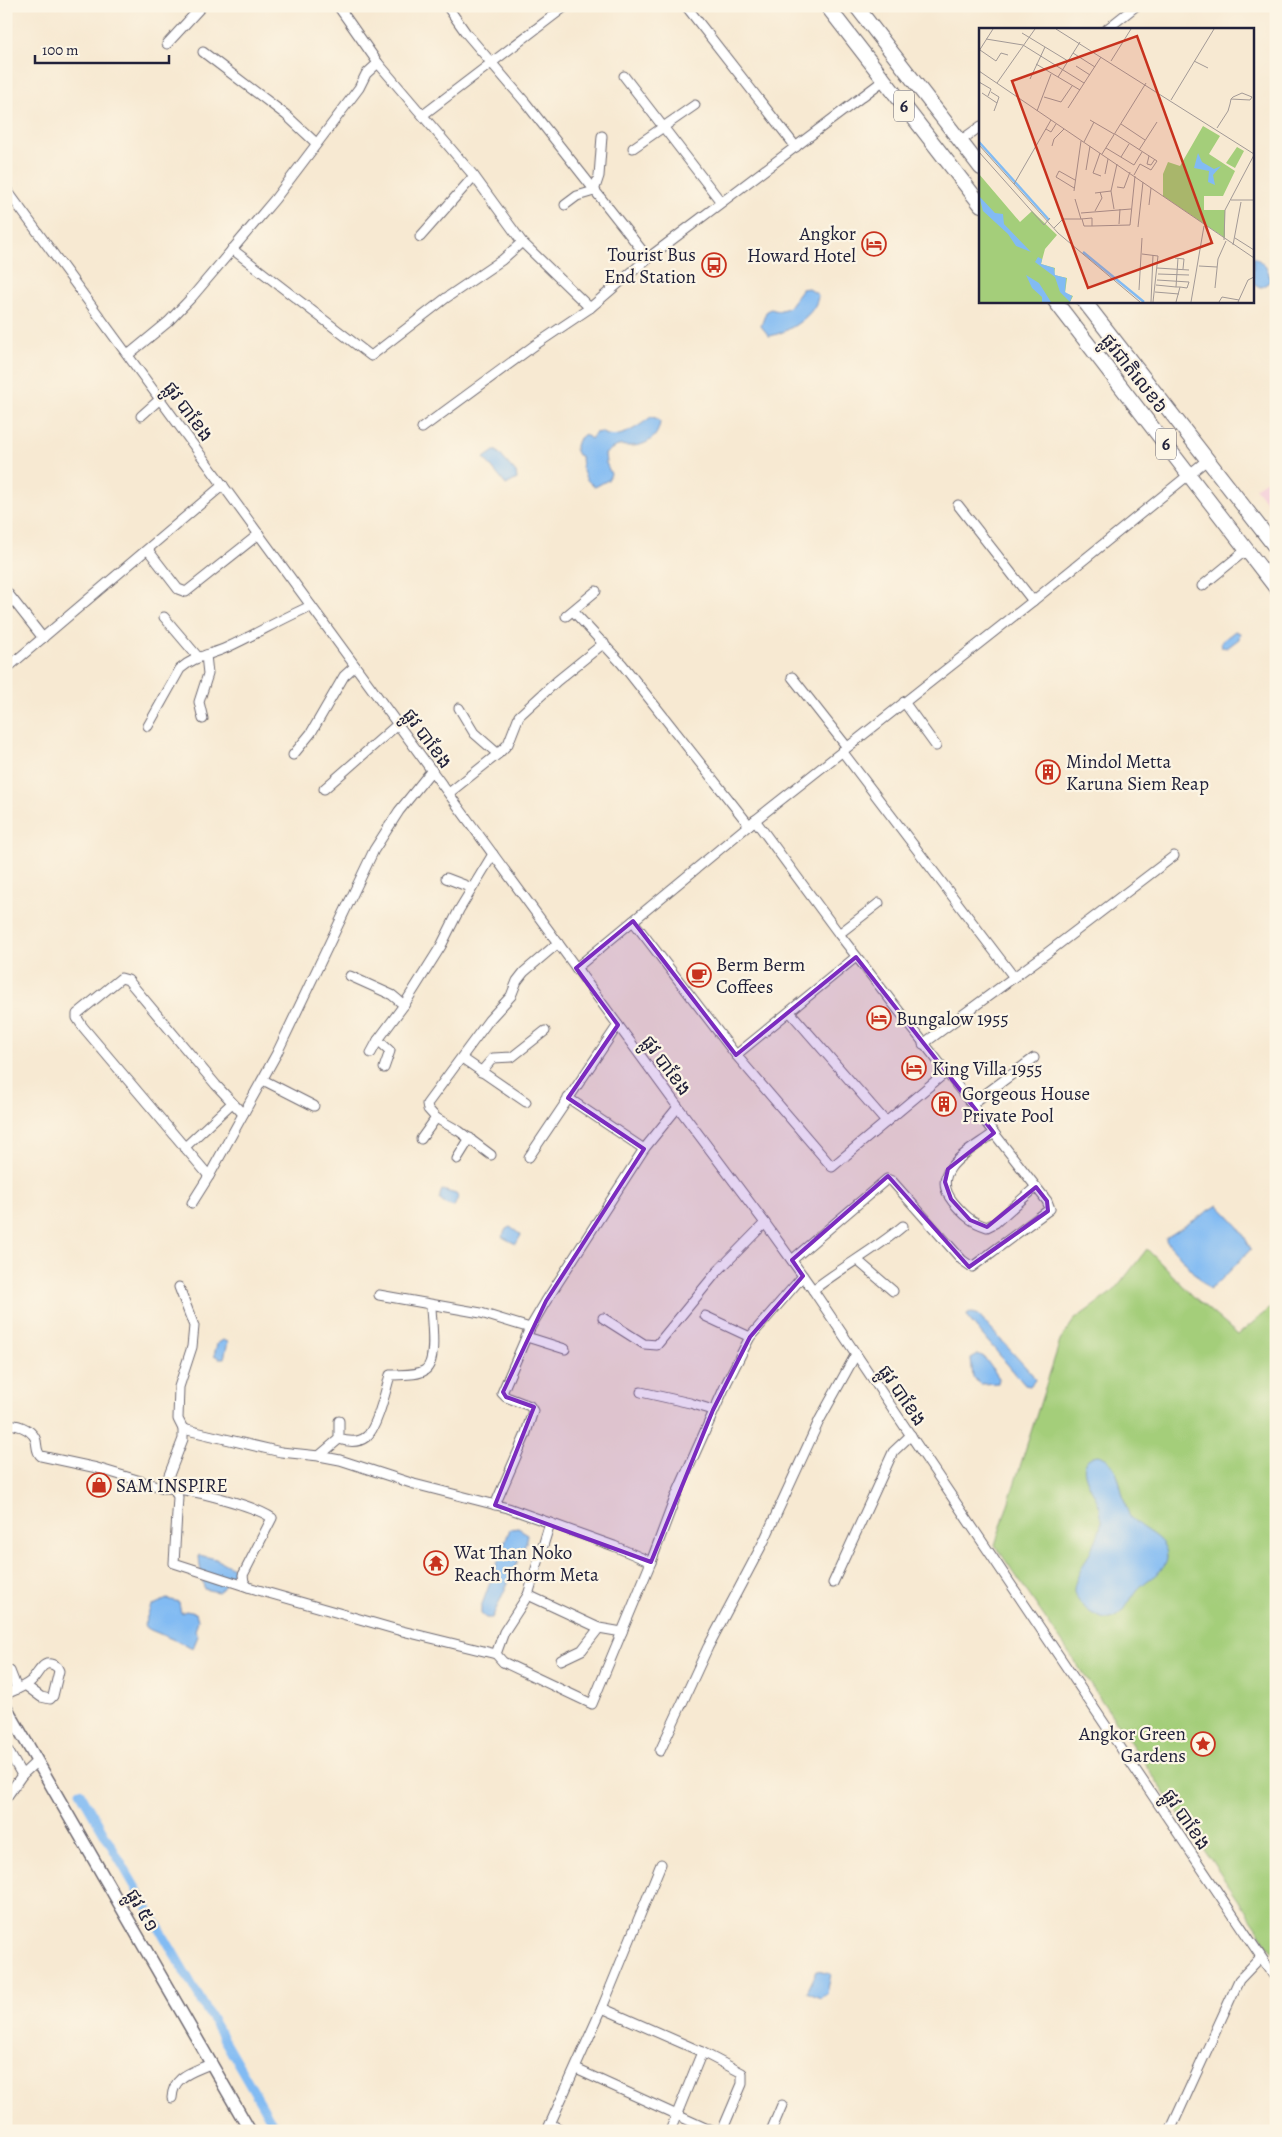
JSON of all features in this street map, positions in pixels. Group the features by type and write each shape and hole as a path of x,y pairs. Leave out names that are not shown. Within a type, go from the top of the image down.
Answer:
{"highway":[{"name":"6","path":"827,6 979,202"},
{"name":"6","path":"856,6 979,165"},
{"name":"ផ្លូវជាតិលេខ៦","path":"1056,302 1276,588"},
{"name":"ផ្លូវជាតិលេខ៦","path":"1085,302 1276,548"}],"main road":[{"name":"ផ្លូវ ៥១","path":"6,1707 11,1728 29,1769 250,2131"}],"street":[{"path":"167,44 202,6"},
{"path":"338,6 378,63 474,176 522,242 590,308"},
{"path":"447,6 466,33 525,102 648,258"},
{"path":"423,115 566,6"},
{"path":"686,6 796,147"},
{"path":"1107,28 1136,6"},
{"path":"203,52 286,115 316,143"},
{"path":"128,355 180,310 275,200 359,88 366,74 378,63"},
{"path":"624,76 721,202"},
{"path":"422,428 535,345 590,308 648,258 884,80"},
{"path":"633,148 695,105"},
{"path":"960,141 979,127"},
{"path":"594,190 599,176 602,136"},
{"path":"420,237 474,176"},
{"name":"ផ្លូវ បាខែង","path":"6,189 678,1107 766,1223 911,1435 1260,1958 1276,1979"},
{"path":"565,206 577,196 594,190"},
{"path":"232,249 371,356 446,298 502,260 522,242"},
{"path":"141,416 160,399"},
{"path":"576,968 752,822 1033,601 1207,460"},
{"path":"6,669 223,485"},
{"path":"958,505 1033,601"},
{"path":"148,550 178,589 186,592 258,534"},
{"path":"1202,586 1246,550"},
{"path":"6,591 43,638"},
{"path":"596,591 569,614 604,643 752,822 1036,1187 1050,1209 972,1267 962,1260 888,1178 792,1260"},
{"path":"148,726 180,670 202,656 231,646 311,606"},
{"path":"164,618 202,656 208,674 199,702 203,719"},
{"path":"448,793 498,754 508,744 519,716 557,681 604,643"},
{"path":"293,755 320,718 344,676 355,666"},
{"path":"792,677 1013,976"},
{"path":"904,702 936,746"},
{"path":"459,708 474,733 498,754"},
{"path":"324,789 398,724"},
{"path":"192,1203 263,1080 374,850 399,811 432,770"},
{"path":"371,1053 441,946 472,888 493,854"},
{"path":"923,1044 1013,976 1048,953 1174,856"},
{"path":"446,878 472,888"},
{"path":"838,934 879,903"},
{"path":"633,921 736,1055 832,1167 946,1073"},
{"path":"491,1155 470,1138 436,1118 429,1111 427,1104 489,1020 511,996 517,981 524,972 558,943"},
{"path":"736,1055 856,957"},
{"path":"350,976 392,995 404,1005"},
{"path":"209,1176 83,1027 77,1018 77,1014 107,988 121,978 125,978 243,1114"},
{"path":"790,1012 886,1122"},
{"path":"529,1157 618,1025"},
{"path":"481,1072 493,1058 512,1057 545,1031"},
{"path":"378,1040 390,1051 384,1068"},
{"path":"462,1058 526,1102"},
{"path":"972,1104 1034,1058"},
{"path":"263,1080 314,1106"},
{"path":"568,1098 644,1149"},
{"path":"184,1148 232,1103"},
{"path":"495,1505 525,1436 533,1411 530,1406 506,1397 502,1393 528,1333 546,1300 644,1149 678,1107"},
{"path":"421,1139 436,1118"},
{"path":"994,1134 948,1169 945,1182 946,1192 951,1199 970,1220 987,1227 995,1223 1036,1187"},
{"path":"457,1159 470,1138"},
{"path":"603,1318 644,1344 657,1345 716,1273 766,1223"},
{"path":"813,1290 836,1272 873,1250 903,1226"},
{"path":"857,1260 892,1291"},
{"path":"169,1488 178,1497 174,1563 248,1587 398,1630 496,1654 503,1662 592,1704 651,1562 675,1498 713,1410 750,1337 774,1307 803,1276"},
{"path":"169,1488 182,1442 183,1429 178,1419 179,1387 192,1347 194,1332 194,1326 179,1287"},
{"path":"380,1295 431,1306 481,1313 565,1349"},
{"path":"339,1439 352,1442 368,1435 390,1375 415,1374 426,1370 432,1360 431,1306"},
{"path":"705,1316 750,1337"},
{"path":"660,1751 708,1647 764,1541 815,1429 856,1354"},
{"path":"641,1392 690,1402 713,1410"},
{"path":"319,1456 339,1439 339,1421"},
{"path":"6,1424 22,1427 31,1433 34,1437 37,1452 41,1456 97,1468 169,1488 204,1494 255,1510 272,1518 243,1575 244,1582 248,1587"},
{"path":"183,1429 281,1452 319,1456 495,1505 550,1523 651,1562"},
{"path":"833,1583 893,1452 911,1435"},
{"path":"496,1654 504,1632 528,1596 550,1523"},
{"path":"528,1596 598,1628 622,1632"},
{"path":"561,1660 582,1650 598,1628"},
{"path":"6,1694 21,1687 10,1671"},
{"path":"6,1747 29,1769 6,1798"},
{"path":"564,2131 549,2127 602,2008 662,1864"},
{"path":"1170,2131 1239,1980 1260,1958"},
{"path":"602,2008 738,2069 743,2076 742,2084 722,2131"},
{"path":"670,2131 702,2052"},
{"path":"172,2098 173,2087 182,2076 196,2072 208,2065"},
{"path":"576,2068 677,2113 712,2131"},
{"path":"771,2131 782,2105"}],"highlighted area":[{"path":"633,921 736,1055 856,957 994,1133 948,1169 945,1182 951,1199 970,1220 987,1227 1036,1187 1047,1201 1048,1211 969,1267 888,1176 792,1260 803,1276 750,1337 713,1410 651,1562 495,1505 534,1407 506,1397 503,1392 546,1301 644,1149 568,1098 618,1025 576,968"}],"shaded area":[{"path":"1276,474 1276,515 1255,488"}],"green space":[{"name":"Angkor Green Gardens","path":"1147,1249 1194,1297 1238,1335 1276,1303 1276,1955 995,1545 1060,1341 1074,1320 1115,1290"}],"water":[{"path":"1254,258 1268,270 1270,278 1269,282 1262,287 1254,284"},
{"path":"808,288 818,295 813,309 792,327 769,336 761,326 766,312 771,309 778,311 788,308 802,289"},
{"path":"651,417 660,421 657,432 651,440 636,446 614,447 605,454 606,463 611,474 608,480 595,487 591,484 584,474 581,456 578,455 575,449 578,440 585,434 591,439 595,433 601,432 614,436 628,432"},
{"path":"497,451 516,473 517,479 506,485 484,458"},
{"path":"1235,631 1240,633 1239,639 1227,648 1222,647 1221,642"},
{"path":"442,1190 456,1194 458,1197 454,1207 440,1200"},
{"path":"1218,1205 1239,1227 1251,1249 1220,1281 1209,1289 1166,1241 1166,1238"},
{"path":"510,1227 521,1235 516,1244 502,1237 506,1229"},
{"path":"970,1312 978,1315 1032,1374 1035,1380 1030,1386 1025,1385 968,1318 967,1314"},
{"path":"223,1340 228,1342 224,1358 219,1358 214,1355 217,1344"},
{"path":"978,1354 984,1357 999,1378 998,1383 981,1384 973,1378 971,1358"},
{"path":"1097,1455 1111,1463 1119,1479 1129,1514 1139,1525 1163,1544 1167,1558 1163,1568 1139,1588 1122,1612 1115,1618 1110,1619 1094,1615 1086,1609 1074,1593 1078,1576 1096,1541 1101,1524 1099,1505 1084,1470 1085,1463 1089,1458"},
{"path":"518,1528 528,1534 526,1543 492,1618 486,1618 481,1614 481,1607 510,1529"},
{"path":"199,1555 216,1559 233,1568 234,1571 218,1592 204,1589"},
{"path":"167,1599 179,1602 181,1613 186,1611 196,1613 198,1620 195,1631 198,1636 193,1648 146,1628 144,1625 151,1606"},
{"path":"817,1971 831,1974 827,1994 820,1998 807,1992"}],"waterway":[{"path":"80,1792 277,2131"}],"place":[{"name":"Angkor Howard Hotel","path":"874,244"},
{"name":"Tourist Bus End Station","path":"714,265"},
{"name":"Mindol Metta Karuna Siem Reap","path":"1048,772"},
{"name":"Berm Berm Coffees","path":"699,975"},
{"name":"Bungalow 1955","path":"879,1018"},
{"name":"King Villa 1955","path":"914,1068"},
{"name":"Gorgeous House Private Pool","path":"944,1104"},
{"name":"SAM INSPIRE","path":"99,1485"},
{"name":"Wat Than Noko Reach Thorm Meta","path":"436,1563"},
{"name":"Angkor Green Gardens","path":"1203,1744"}]}
